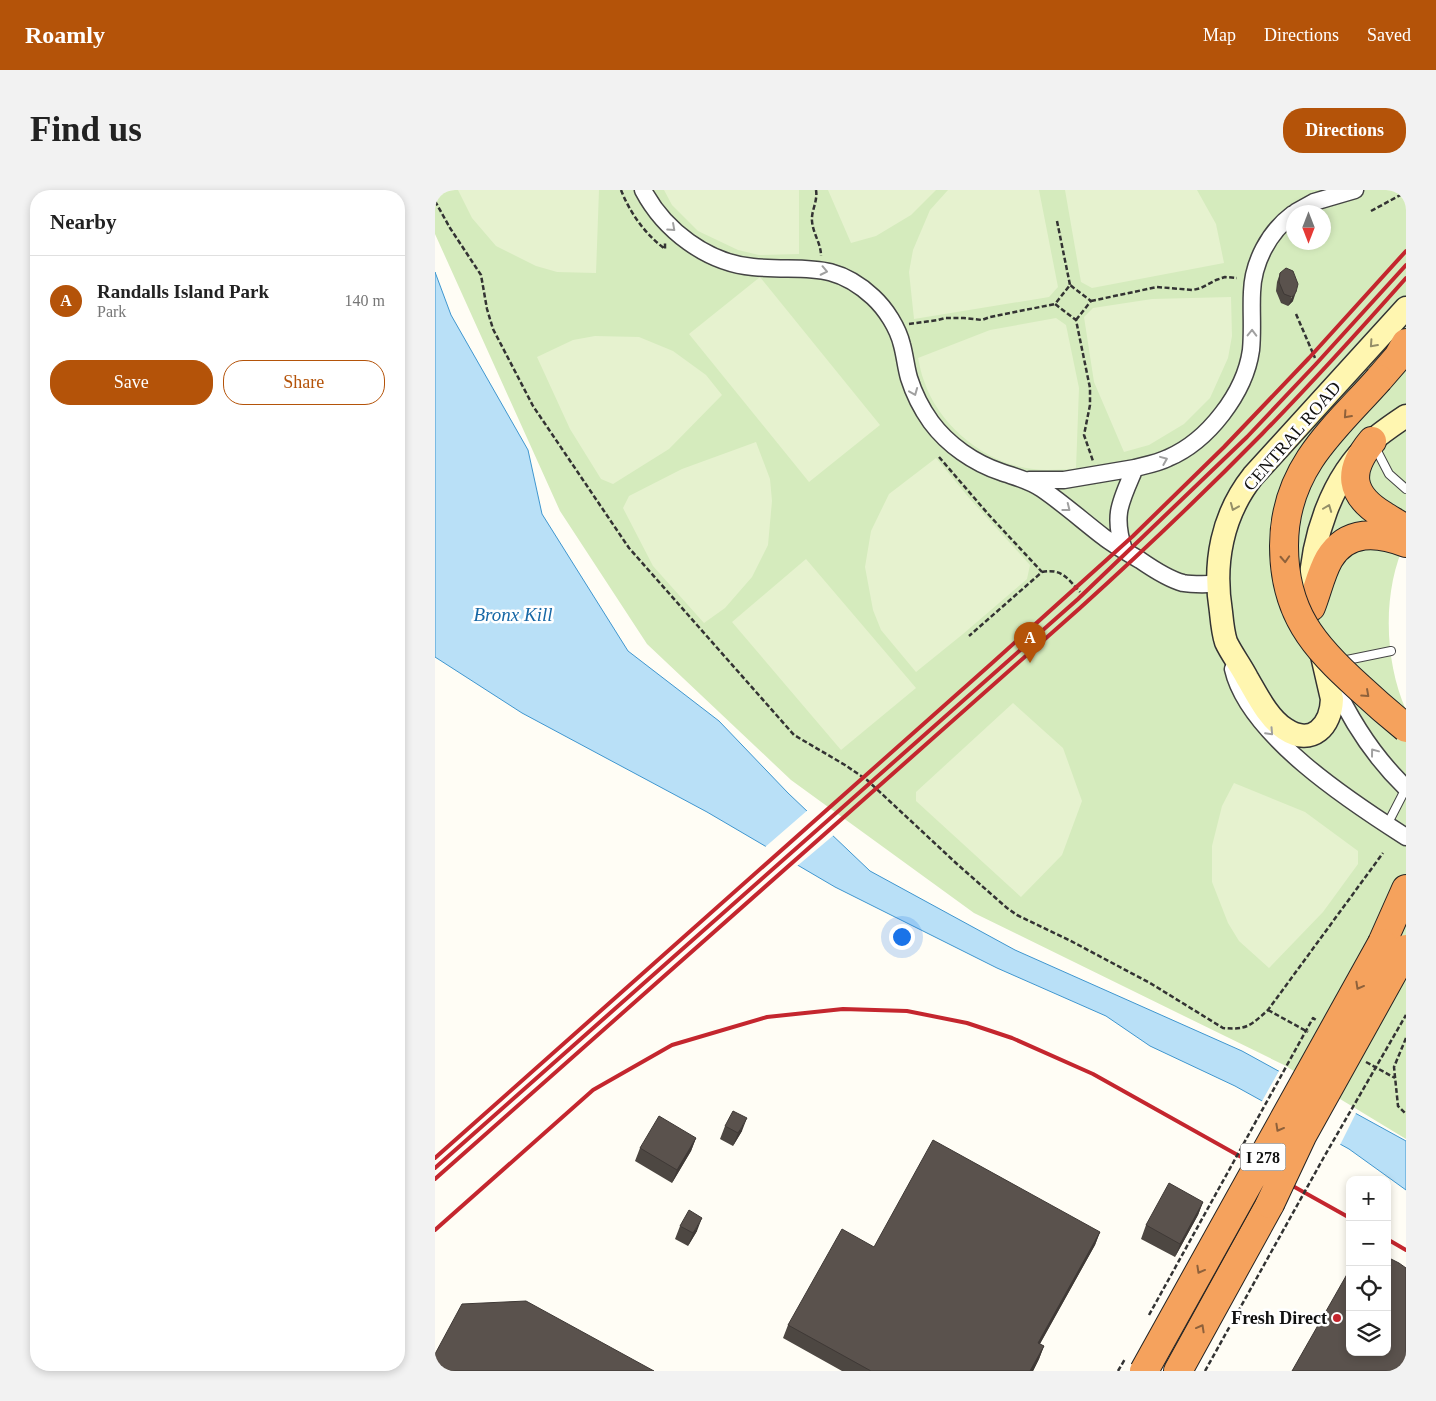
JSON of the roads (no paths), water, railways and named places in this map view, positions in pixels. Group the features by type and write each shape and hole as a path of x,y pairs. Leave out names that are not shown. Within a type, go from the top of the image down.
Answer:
{"highway":[{"path":"1406,343 1398,357 1325,440 1310,460 1292,498 1285,525 1285,565 1289,588 1297,613 1315,643 1336,667 1406,728"},
{"path":"1372,441 1363,452 1357,466 1355,479 1357,489 1361,498 1382,515 1406,530"},
{"path":"1311,607 1326,565 1333,554 1344,544 1358,536 1374,534 1406,542"},
{"path":"1394,946 1406,889"},
{"name":"I 278","path":"1178,1371 1270,1204 1394,946 1406,904"},
{"name":"I 278","path":"1136,1362 1394,946"},
{"path":"1270,1204 1314,1142 1406,978"}],"street":[{"path":"643,190 666,223 689,242 721,260 752,267 821,269 847,278 861,287 875,298 896,330 901,343 908,376 915,394 932,423 943,436 967,456 999,472 1027,480 1042,489 1106,538 1152,568 1183,583 1217,584"},
{"path":"1309,205 1355,190"},
{"path":"1027,480 1064,480 1153,464 1168,459 1193,443 1216,421 1239,388 1248,364 1252,340 1252,289 1255,267 1270,238 1286,220"},
{"name":"CENTRAL ROAD","path":"1325,664 1332,699 1330,716 1321,729 1306,736 1298,735 1283,728 1269,713 1227,642 1217,584 1219,555 1223,537 1233,510 1245,486 1406,308"},
{"path":"1406,416 1372,441 1344,474 1329,503 1318,535 1312,565 1310,592 1317,638 1325,664 1340,697 1363,738 1390,773 1406,788"},
{"path":"1124,550 1119,536 1118,511 1135,468"},
{"path":"1227,642 1235,679 1255,714 1265,727 1278,741 1319,776 1406,837"}],"lane":[{"path":"1372,441 1389,474 1406,489"},
{"path":"1325,664 1391,651"},
{"path":"1387,825 1406,788"}],"water":[{"name":"Bronx Kill","path":"435,272 451,315 528,450 542,514 628,651 719,721 788,793 870,871 1015,950 1242,1051 1406,1141 1406,1190 1391,1179 1391,1176 1387,1176 1349,1149 1235,1086 1150,1046 1106,1016 997,968 835,887 707,812 522,713 435,657"}],"railway":[{"path":"435,1158 1133,536 1224,447 1309,358 1406,251"},
{"path":"435,1168 1078,599 1247,437 1406,265"},
{"path":"435,1179 1126,566 1195,501 1299,396 1406,278"},
{"path":"435,1230 593,1090 672,1045 767,1017 843,1009 907,1011 967,1023 1012,1038 1093,1074 1346,1216"},
{"path":"1391,1241 1406,1250"}],"place":[{"name":"Randalls Island Park","path":"1030,663"},
{"name":"Fresh Direct","path":"1337,1318"}]}
